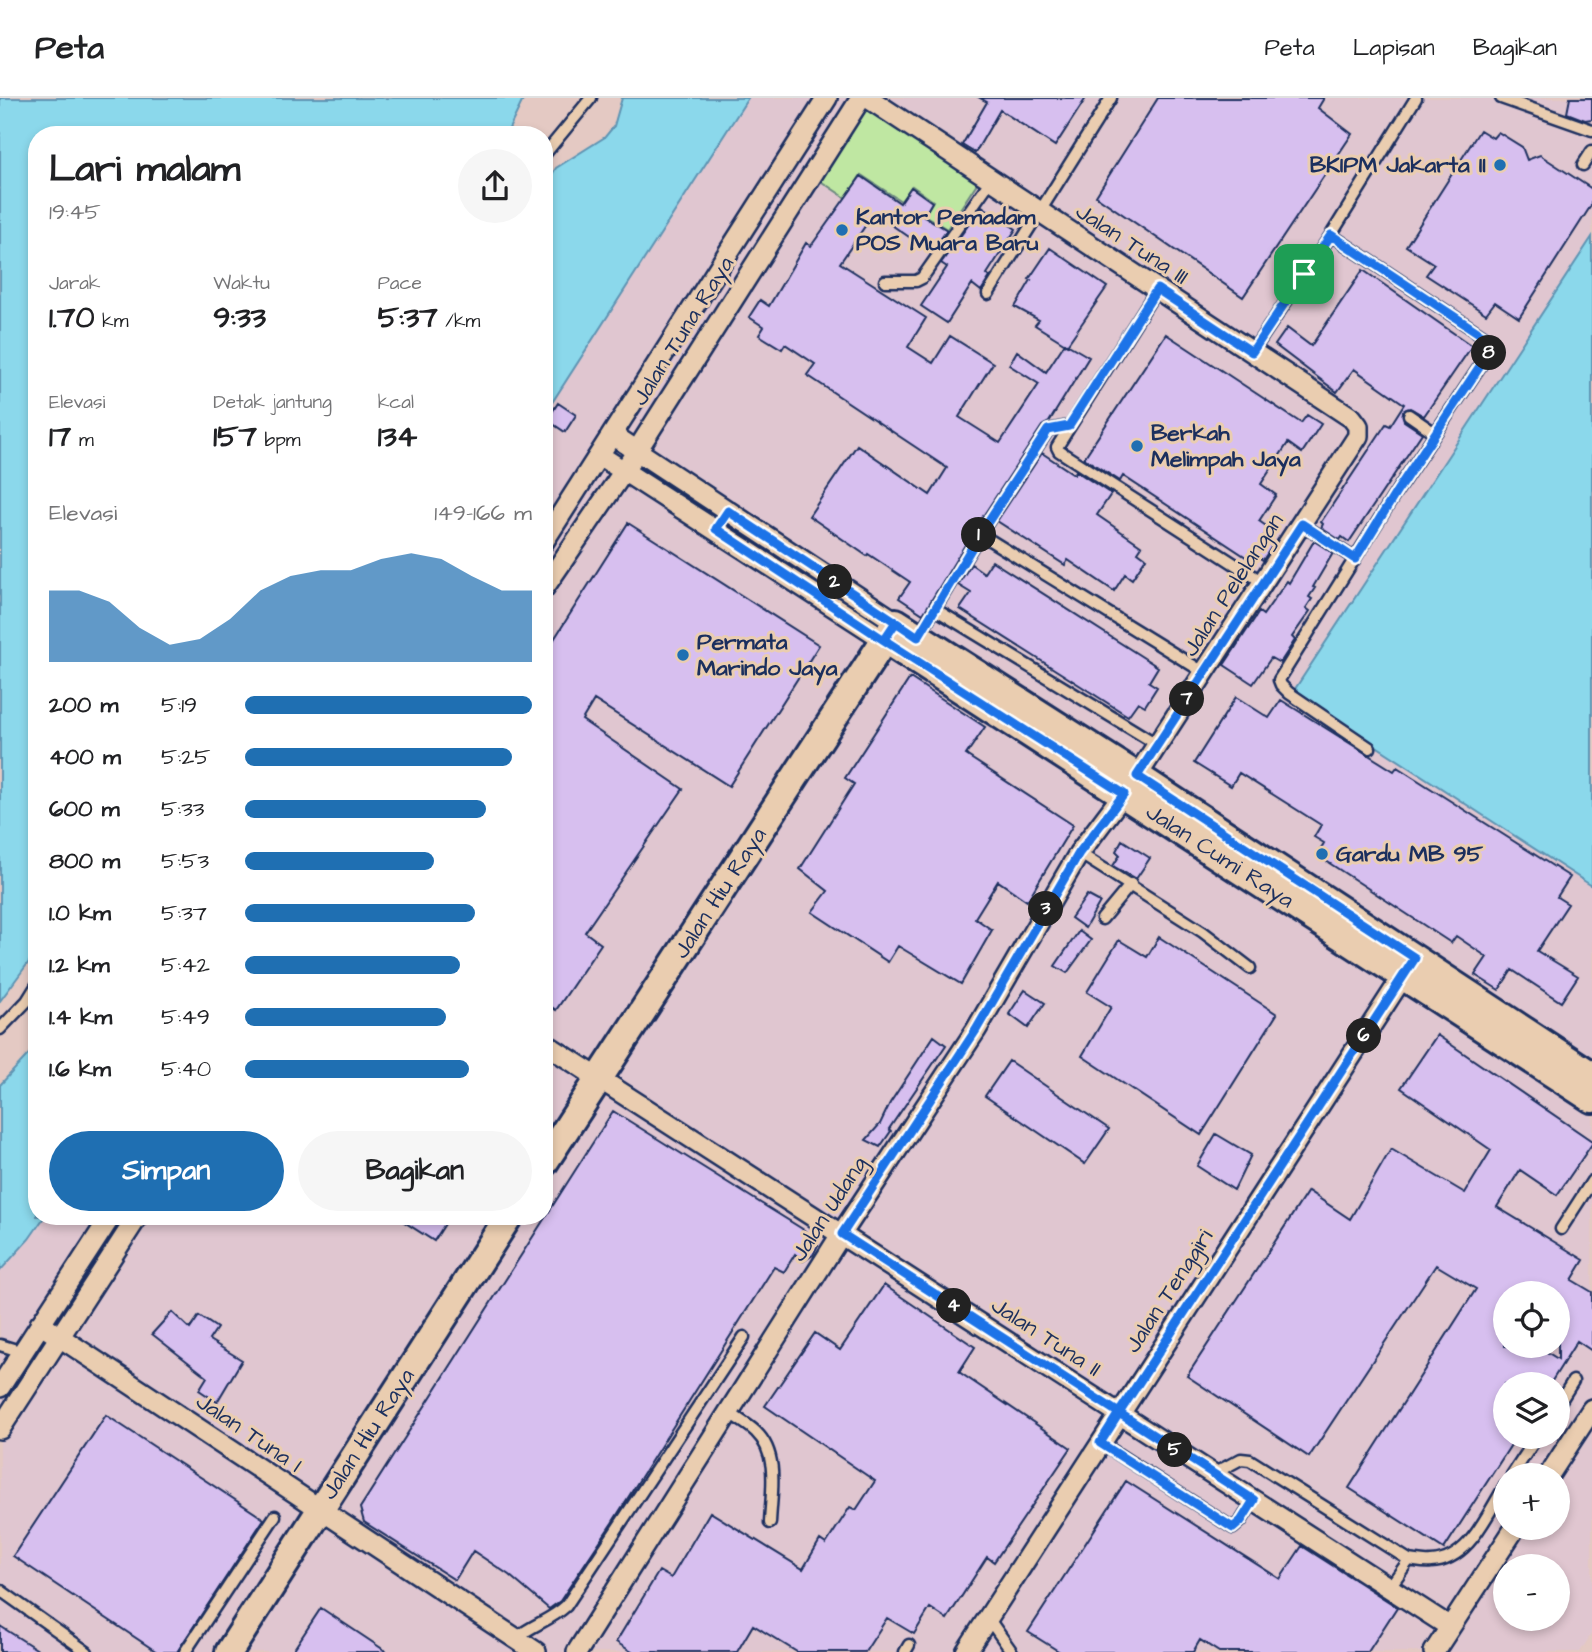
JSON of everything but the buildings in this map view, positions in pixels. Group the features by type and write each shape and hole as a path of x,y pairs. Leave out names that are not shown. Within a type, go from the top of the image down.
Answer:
{"street":[{"name":"Jalan Tuna Raya","path":"553,527 827,98"},
{"name":"Jalan Tuna Raya","path":"553,569 624,471 861,98"},
{"name":"Jalan Tuna III","path":"868,98 1352,418 1358,425 1358,436"},
{"path":"701,296 726,312"},
{"name":"Jalan Cumi Raya","path":"613,435 728,511 987,693 1521,1041 1592,1099"},
{"name":"Jalan Pelelangan","path":"1130,785 1358,436"},
{"name":"Jalan Cumi Raya","path":"599,455 716,529 899,633"},
{"path":"716,529 728,511"},
{"name":"Jalan Hiu Raya","path":"553,1149 899,633"},
{"name":"Jalan Udang","path":"577,1652 842,1234 976,1030 1079,853 1130,785"},
{"name":"Jalan Tenggiri","path":"966,1652 1409,967"},
{"name":"Jalan Cumi Raya","path":"1521,1041 1592,1075"},
{"name":"Jalan Tuna II","path":"553,1049 1450,1627"},
{"path":"0,1387 105,1225"},
{"path":"0,1429 132,1225"},
{"name":"Jalan Hiu Raya","path":"229,1652 503,1225"},
{"name":"Jalan Tuna I","path":"40,1324 536,1652"},
{"path":"1557,1463 1592,1409"},
{"path":"1434,1652 1507,1540"}],"lane":[{"path":"553,144 591,98"},
{"path":"988,294 1111,98"},
{"path":"1252,352 1331,235 1416,98"},
{"path":"1501,98 1592,130"},
{"path":"1583,165 1592,151"},
{"path":"885,281 916,281 922,278 990,180"},
{"path":"1331,235 1492,344 1279,680 1289,693 1370,748"},
{"path":"1157,289 1058,443 1059,451 1264,583"},
{"path":"1409,415 1435,433"},
{"path":"899,633 935,609 1048,430 1069,426"},
{"path":"1302,524 1355,559"},
{"path":"980,534 1205,673"},
{"path":"935,609 1158,745"},
{"path":"1079,853 1203,932 1250,968"},
{"path":"1101,919 1131,884"},
{"path":"0,1028 28,998"},
{"path":"1561,1229 1592,1181"},
{"path":"516,1638 527,1628 555,1616 566,1606 744,1338"},
{"path":"0,1345 23,1352"},
{"path":"1570,1386 1573,1381"},
{"path":"729,1412 758,1433 770,1454 770,1523"},
{"path":"1100,1443 1233,1528 1241,1521 1254,1500"},
{"path":"1213,1474 1241,1459 1250,1460 1409,1560 1431,1562 1446,1560 1456,1555 1466,1547 1493,1505"},
{"path":"185,1652 275,1516"},
{"path":"1390,1588 1409,1560"},
{"path":"0,1590 87,1652"},
{"path":"988,1618 1012,1652"}],"shaded area":[{"path":"748,98 1592,98 1592,237 1294,692 1592,886 1592,1633 1580,1652 0,1652 0,1272 39,1225 553,1225 553,401"}],"green space":[{"path":"862,102 979,180 947,229 924,215 933,201 912,186 901,201 861,175 846,198 813,176"}],"water":[{"path":"0,98 524,98 510,126 28,126 28,963 0,1001"},
{"path":"622,98 748,98 553,401 553,173 556,168 605,137 614,126"},
{"path":"1592,237 1592,886 1293,692"},
{"path":"28,1055 28,1225 39,1225 0,1271 0,1085"}],"place":[{"name":"BKIPM Jakarta II","path":"1500,165"},
{"name":"Kantor Pemadam POS Muara Baru","path":"842,230"},
{"name":"Berkah Melimpah Jaya","path":"1137,446"},
{"name":"Permata Marindo Jaya","path":"683,655"},
{"name":"Gardu MB 95","path":"1322,854"}],"route":[{"path":"1304,274 1252,352 1157,289 1069,426 1048,430 980,534 918,637 896,622 884,640 716,529 728,511 896,622 884,640 1124,794 1079,853 976,1030 842,1234 1119,1413 1100,1443 1233,1528 1241,1521 1254,1500 1119,1413 1415,958 1137,776 1302,524 1355,559 1492,344 1331,235 1304,274"}]}
